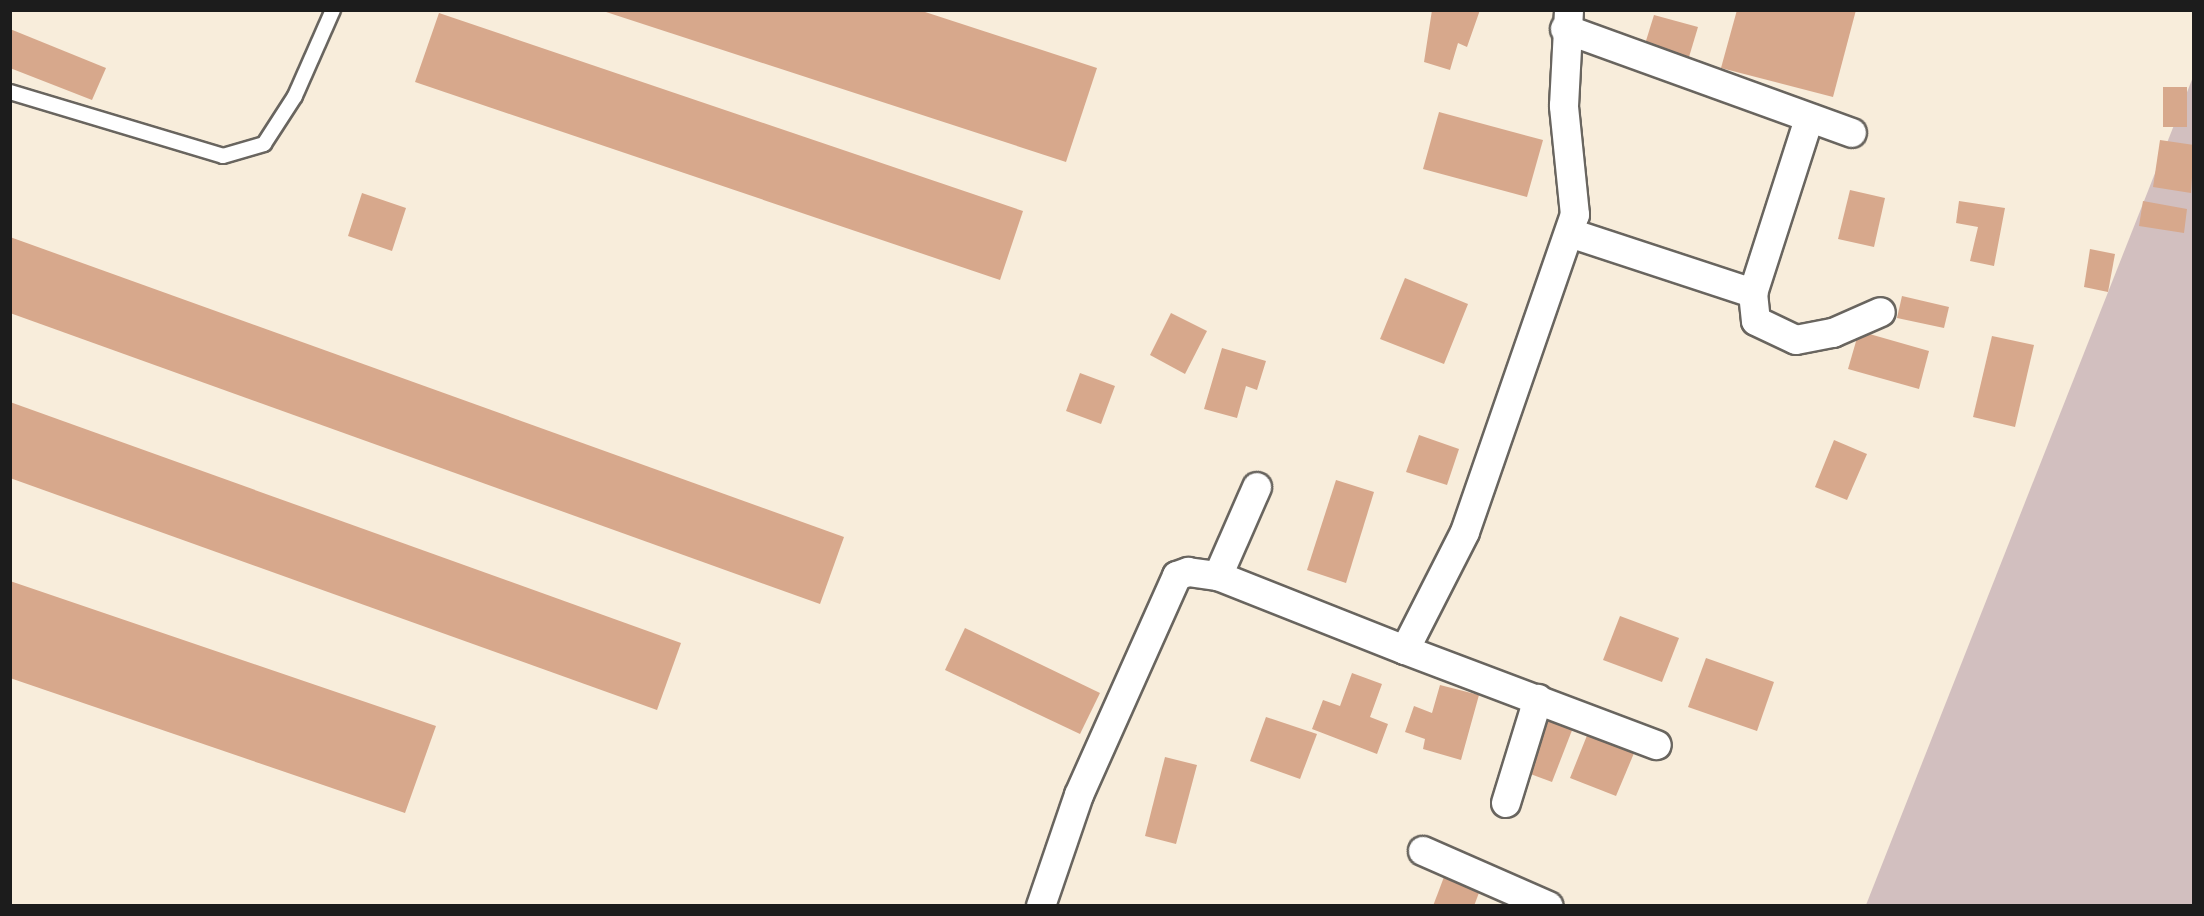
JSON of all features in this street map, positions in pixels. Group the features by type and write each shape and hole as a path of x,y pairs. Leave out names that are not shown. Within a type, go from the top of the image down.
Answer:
{"street":[{"path":"1405,650 1465,532 1575,214 1564,106 1567,20 1809,119 1852,133"},
{"path":"1809,119 1753,293 1756,321 1796,340 1833,333 1881,312"},
{"path":"1570,233 1753,293"},
{"path":"1218,576 1257,487"},
{"path":"1041,906 1079,795 1177,576 1188,572 1218,576 1405,650 1657,745"},
{"path":"1506,803 1538,699"},
{"path":"1423,850 1548,906"}],"lane":[{"path":"10,92 224,156 264,144 295,96 333,10"}],"shaded area":[{"path":"2193,77 2193,905 1866,905"}],"building":[{"path":"919,10 1097,68 1066,162 603,11"},
{"path":"1432,10 1480,10 1467,47 1458,43 1450,70 1424,62"},
{"path":"1737,10 1856,10 1833,97 1721,68"},
{"path":"439,13 1023,211 1000,280 415,82"},
{"path":"1654,15 1698,27 1689,57 1645,44"},
{"path":"10,29 106,68 92,100 10,68"},
{"path":"2163,87 2187,87 2187,127 2163,127"},
{"path":"1439,112 1543,140 1527,197 1423,169"},
{"path":"2160,140 2194,145 2191,193 2153,187"},
{"path":"1850,190 1885,198 1874,247 1838,239"},
{"path":"362,193 406,208 392,251 348,236"},
{"path":"1959,201 2005,208 1994,266 1970,261 1978,227 1956,223"},
{"path":"2143,201 2187,209 2184,233 2139,226"},
{"path":"10,237 844,537 820,604 10,313"},
{"path":"2090,249 2115,254 2108,292 2084,287"},
{"path":"1405,278 1468,304 1444,364 1380,339"},
{"path":"1902,296 1949,307 1944,328 1897,318"},
{"path":"1171,313 1207,331 1185,374 1150,355"},
{"path":"1859,331 1929,351 1919,389 1848,369"},
{"path":"1992,336 2034,345 2015,427 1973,417"},
{"path":"1222,348 1266,361 1257,390 1246,386 1237,418 1204,409"},
{"path":"1080,373 1115,386 1101,424 1066,411"},
{"path":"10,402 681,643 657,710 10,478"},
{"path":"1419,435 1459,449 1447,485 1406,472"},
{"path":"1834,440 1867,454 1847,500 1815,487"},
{"path":"1336,480 1374,492 1346,583 1307,570"},
{"path":"10,581 436,726 405,813 10,678"},
{"path":"1620,616 1679,638 1662,682 1603,660"},
{"path":"965,628 1100,693 1080,734 945,670"},
{"path":"1706,658 1774,682 1757,731 1688,707"},
{"path":"1352,673 1382,684 1370,717 1388,724 1377,754 1312,729 1323,700 1340,706"},
{"path":"1440,685 1479,695 1461,760 1423,749 1425,739 1405,732 1414,706 1432,713"},
{"path":"1549,710 1576,720 1552,782 1525,772"},
{"path":"1266,717 1317,734 1300,779 1250,761"},
{"path":"1590,728 1637,746 1616,796 1570,778"},
{"path":"1165,757 1197,765 1176,844 1145,836"},
{"path":"1447,869 1483,882 1474,906 1433,906"}]}
